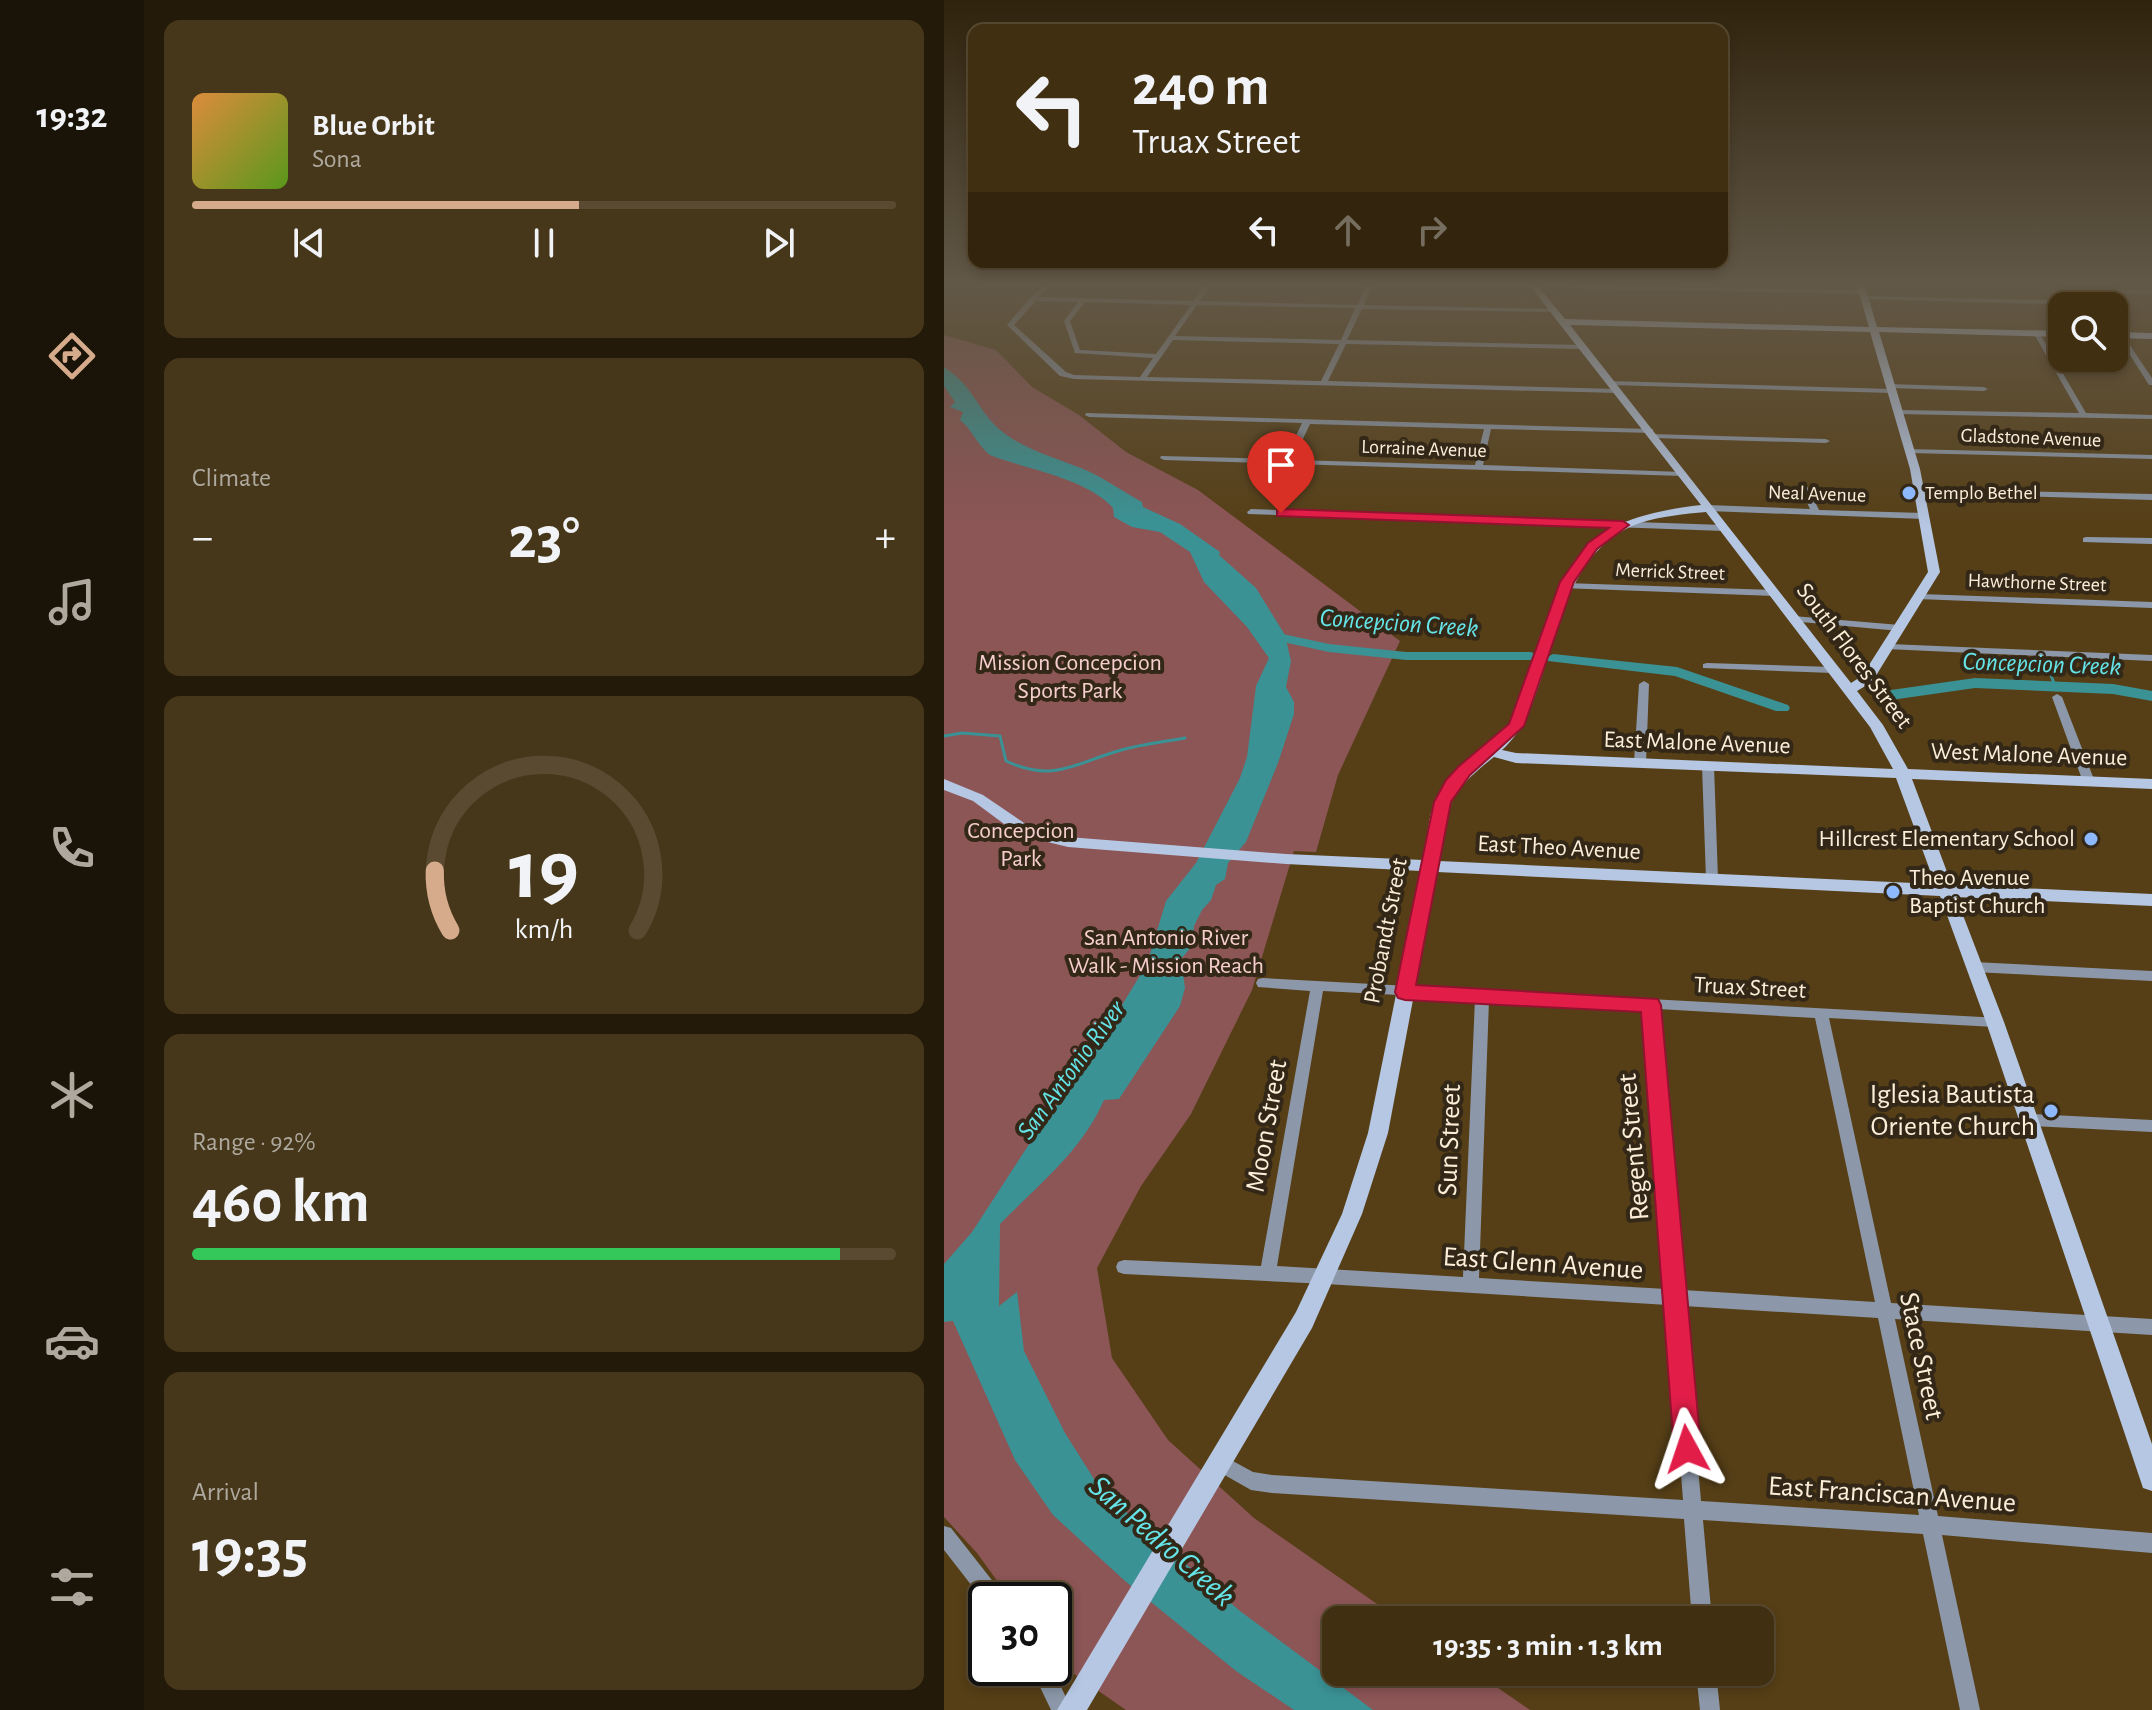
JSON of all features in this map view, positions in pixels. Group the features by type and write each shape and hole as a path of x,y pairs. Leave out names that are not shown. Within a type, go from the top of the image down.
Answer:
{"main road":[{"name":"South Flores Street","path":"1597,366 1882,734 1903,774 2030,1120 2152,1479"},
{"path":"1849,690 1867,679 1934,572 1920,491 1885,366"},
{"name":"Probandt Street","path":"1078,1699 1304,1320 1326,1276 1371,1157 1442,802 1464,771 1510,734 1522,714 1565,586 1592,546 1623,525 1660,514 1708,508"},
{"name":"East Malone Avenue","path":"1489,751 1516,758 1903,774"},
{"name":"West Malone Avenue","path":"1903,774 2152,784"},
{"name":"East Theo Avenue","path":"944,784 978,798 1013,825 1037,836 1136,848 1286,859 2152,900"}],"street":[{"path":"1056,366 1067,376 1142,379 1984,389"},
{"path":"1142,379 1151,366"},
{"path":"1324,383 1332,366"},
{"path":"2055,366 2084,416"},
{"path":"2139,366 2152,383"},
{"path":"1898,412 2152,417"},
{"path":"1089,415 1826,441"},
{"path":"1287,463 1307,421"},
{"path":"1478,468 1488,427"},
{"name":"Gladstone Avenue","path":"1909,451 2152,457"},
{"name":"Lorraine Avenue","path":"1164,458 1683,474"},
{"path":"1804,488 1816,512"},
{"path":"1920,491 2152,497"},
{"name":"Neal Avenue","path":"1708,508 1924,516"},
{"path":"1251,512 1724,528"},
{"path":"2086,540 2152,541"},
{"name":"Merrick Street","path":"1565,586 1774,593"},
{"name":"Hawthorne Street","path":"1920,597 2152,605"},
{"path":"1793,619 1900,628"},
{"path":"1889,647 2152,658"},
{"path":"1707,666 1833,670"},
{"path":"1640,763 1644,684"},
{"path":"2057,697 2089,782"},
{"path":"1708,766 1712,879"},
{"path":"1974,967 2152,976"},
{"name":"Truax Street","path":"1263,983 1995,1022"},
{"name":"Moon Street","path":"1268,1273 1317,986"},
{"name":"Sun Street","path":"1471,1285 1482,997"},
{"name":"Regent Street","path":"1651,1005 1701,1606"},
{"name":"Stace Street","path":"1821,1013 1970,1710"},
{"path":"2030,1120 2152,1126"},
{"name":"East Glenn Avenue","path":"1124,1267 1326,1276 1886,1313 2152,1327"},
{"name":"East Franciscan Avenue","path":"1216,1468 1272,1484 1692,1509 2152,1543"},
{"path":"944,1535 981,1582"},
{"path":"1050,1686 1062,1710"},
{"path":"1707,1686 1710,1710"}],"green space":[{"path":"944,366 1011,366 1032,387 1079,415 1126,452 1198,490 1400,641 1338,775 1316,852 1294,851 1252,990 1191,1114 1141,1186 1097,1268 1112,1358 1168,1440 1254,1518 1380,1606 1322,1606 1322,1686 1495,1686 1530,1710 1126,1710 1072,1672 1072,1582 998,1582 944,1517"}],"water":[{"path":"944,367 955,375 1004,433 1034,450 1102,478 1142,502 1143,507 1180,524 1220,552 1219,555 1256,588 1285,635 1291,661 1286,687 1294,702 1294,714 1246,842 1228,863 1225,879 1216,885 1211,900 1202,910 1194,926 1192,946 1181,959 1185,988 1180,1006 1119,1099 1104,1100 1071,1151 1000,1224 999,1306 1017,1292 1024,1351 1065,1433 1101,1490 1240,1611 1322,1672 1322,1686 1341,1686 1373,1710 1294,1710 1236,1671 1125,1581 1053,1515 1015,1460 953,1321 944,1322 944,1264 972,1232 1039,1129 1078,1077 1147,964 1166,901 1196,863 1240,778 1247,757 1256,686 1269,658 1247,627 1204,582 1190,552 1160,532 1132,527 1114,517 1113,508 1088,489 990,455 960,420 963,412 950,407 955,402 944,386"}],"waterway":[{"name":"Concepcion Creek","path":"1264,634 1329,648 1406,656 1531,656"},
{"name":"Concepcion Creek","path":"1553,658 1677,672 1782,708"},
{"path":"2045,659 2047,664"},
{"path":"2046,662 2055,686"},
{"name":"Concepcion Creek","path":"1884,696 1975,683 2113,689 2152,696"},
{"path":"944,736 962,733 1000,736 1006,761 1037,771 1063,769 1126,749 1185,738"}],"place":[{"name":"Templo Bethel","path":"1909,493"},
{"name":"Hillcrest Elementary School","path":"2091,839"},
{"name":"Theo Avenue Baptist Church","path":"1893,892"},
{"name":"Iglesia Bautista Oriente Church","path":"2051,1111"}],"route":[{"path":"1281,513 1623,525 1592,546 1567,582 1516,726 1452,783 1442,802 1405,992 1651,1005 1687,1449"}],"park label":[{"name":"Mission Concepcion Sports Park","path":"1070,677"},
{"name":"Concepcion Park","path":"1021,845"},
{"name":"San Antonio River Walk - Mission Reach","path":"1166,952"}],"water label":[{"name":"San Antonio River","path":"1071,1070"},
{"name":"San Pedro Creek","path":"1162,1541"}]}
